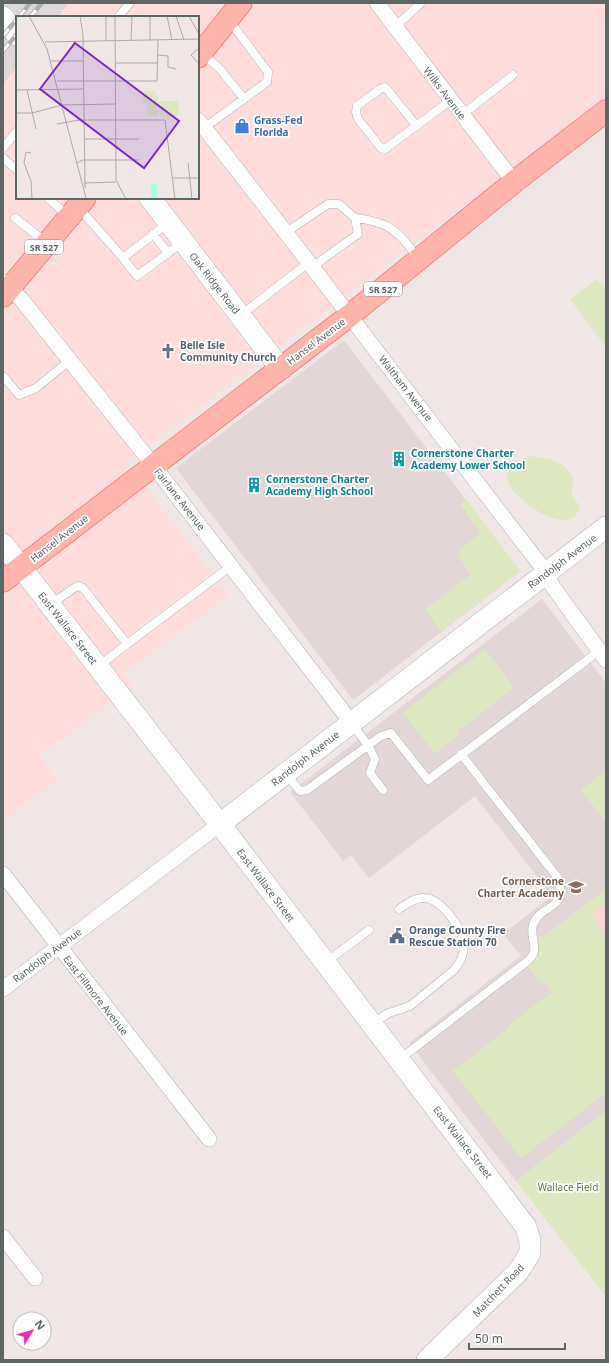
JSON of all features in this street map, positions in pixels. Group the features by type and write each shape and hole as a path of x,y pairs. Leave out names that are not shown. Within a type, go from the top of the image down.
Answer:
{"main road":[{"path":"200,55 235,11"},
{"name":"Hansel Avenue","path":"3,580 349,316 514,182 606,111"},
{"name":"SR 527","path":"5,288 78,207"}],"street":[{"name":"Wilks Avenue","path":"377,3 514,182"},
{"path":"3,17 16,34"},
{"name":"Waltham Avenue","path":"201,124 386,362 546,572 553,587 603,656"},
{"name":"Oak Ridge Road","path":"150,199 161,228 176,247 240,315 280,369"},
{"name":"Fairlane Avenue","path":"5,288 70,360 154,465 351,722"},
{"name":"Randolph Avenue","path":"3,989 220,824 546,572 606,528"},
{"name":"East Wallace Street","path":"3,544 220,824 526,1227"},
{"name":"East Fillmore Avenue","path":"3,874 58,947 209,1139"},
{"name":"Matchett Road","path":"427,1360 518,1272 530,1252 530,1241 526,1227"},
{"path":"3,1237 35,1278"}],"lane":[{"path":"119,16 130,3"},
{"path":"395,27 421,3"},
{"path":"201,124 244,99 267,82 268,72 235,11"},
{"path":"200,55 220,70 244,99"},
{"path":"462,115 513,75"},
{"path":"416,125 385,87 357,106 356,112 358,119 381,148 385,148 392,145 416,125 451,100"},
{"path":"3,148 16,132"},
{"path":"3,158 16,169"},
{"path":"51,199 78,207 137,276 176,247"},
{"path":"285,233 328,204 339,204 355,218 371,220 390,226 420,259"},
{"path":"15,218 47,243"},
{"path":"240,315 310,265 358,234 355,218"},
{"path":"123,258 161,228"},
{"path":"3,376 19,395 36,388 70,360"},
{"path":"98,667 126,644 231,566"},
{"path":"51,605 74,588 78,586 83,588 126,644"},
{"path":"286,773 300,791 312,788 368,745 381,736 391,733 428,780 462,754 603,656"},
{"path":"351,722 368,745 375,760 370,773 383,790"},
{"path":"399,1060 529,960 534,953 532,927 535,920 557,902 560,897 561,888 558,878 462,754"},
{"path":"372,1024 389,1013 410,1006 454,970 458,965 463,952 462,936 456,925 441,906 431,900 417,898 400,909"},
{"path":"325,963 369,930"}],"shaded area":[{"path":"3,3 69,3 58,16 16,16 16,68 3,84"},
{"path":"69,3 606,3 606,97 127,462 229,596 124,673 133,685 39,756 57,779 3,821 3,84 16,68 16,199 199,199 199,16 58,16"},
{"path":"344,340 520,571 353,700 176,468"},
{"name":"Cornerstone Charter Academy","path":"542,599 606,683 606,1111 516,1181 409,1043 521,956 503,934 552,896 475,796 369,878 351,855 343,861 290,792"}],"green space":[{"path":"597,279 606,291 606,347 570,299"},
{"path":"531,456 558,462 568,470 574,483 571,491 580,508 575,516 567,520 548,516 528,504 514,492 506,475 516,462"},
{"path":"466,499 520,571 441,631 425,609 471,575 460,558 460,550 481,533 460,504"},
{"path":"485,649 514,688 457,732 459,735 435,754 403,713"},
{"path":"606,771 606,818 604,820 581,790"},
{"path":"606,889 606,1093 521,1158 453,1071 552,992 545,982 542,984 528,966 538,948 537,941"},
{"name":"Wallace Field","path":"606,1111 606,1297 516,1181"}],"sand":[{"path":"606,904 606,936 598,926 594,912"}],"railway":[{"path":"20,16 30,3"},
{"path":"31,16 42,3"},
{"path":"3,36 16,20"},
{"path":"3,51 16,35"}],"place":[{"name":"Grass-Fed Florida","path":"242,126"},
{"name":"Belle Isle Community Church","path":"168,351"},
{"name":"Cornerstone Charter Academy Lower School","path":"399,459"},
{"name":"Cornerstone Charter Academy High School","path":"254,485"},
{"name":"Cornerstone Charter Academy","path":"576,887"},
{"name":"Orange County Fire Rescue Station 70","path":"397,936"}]}
